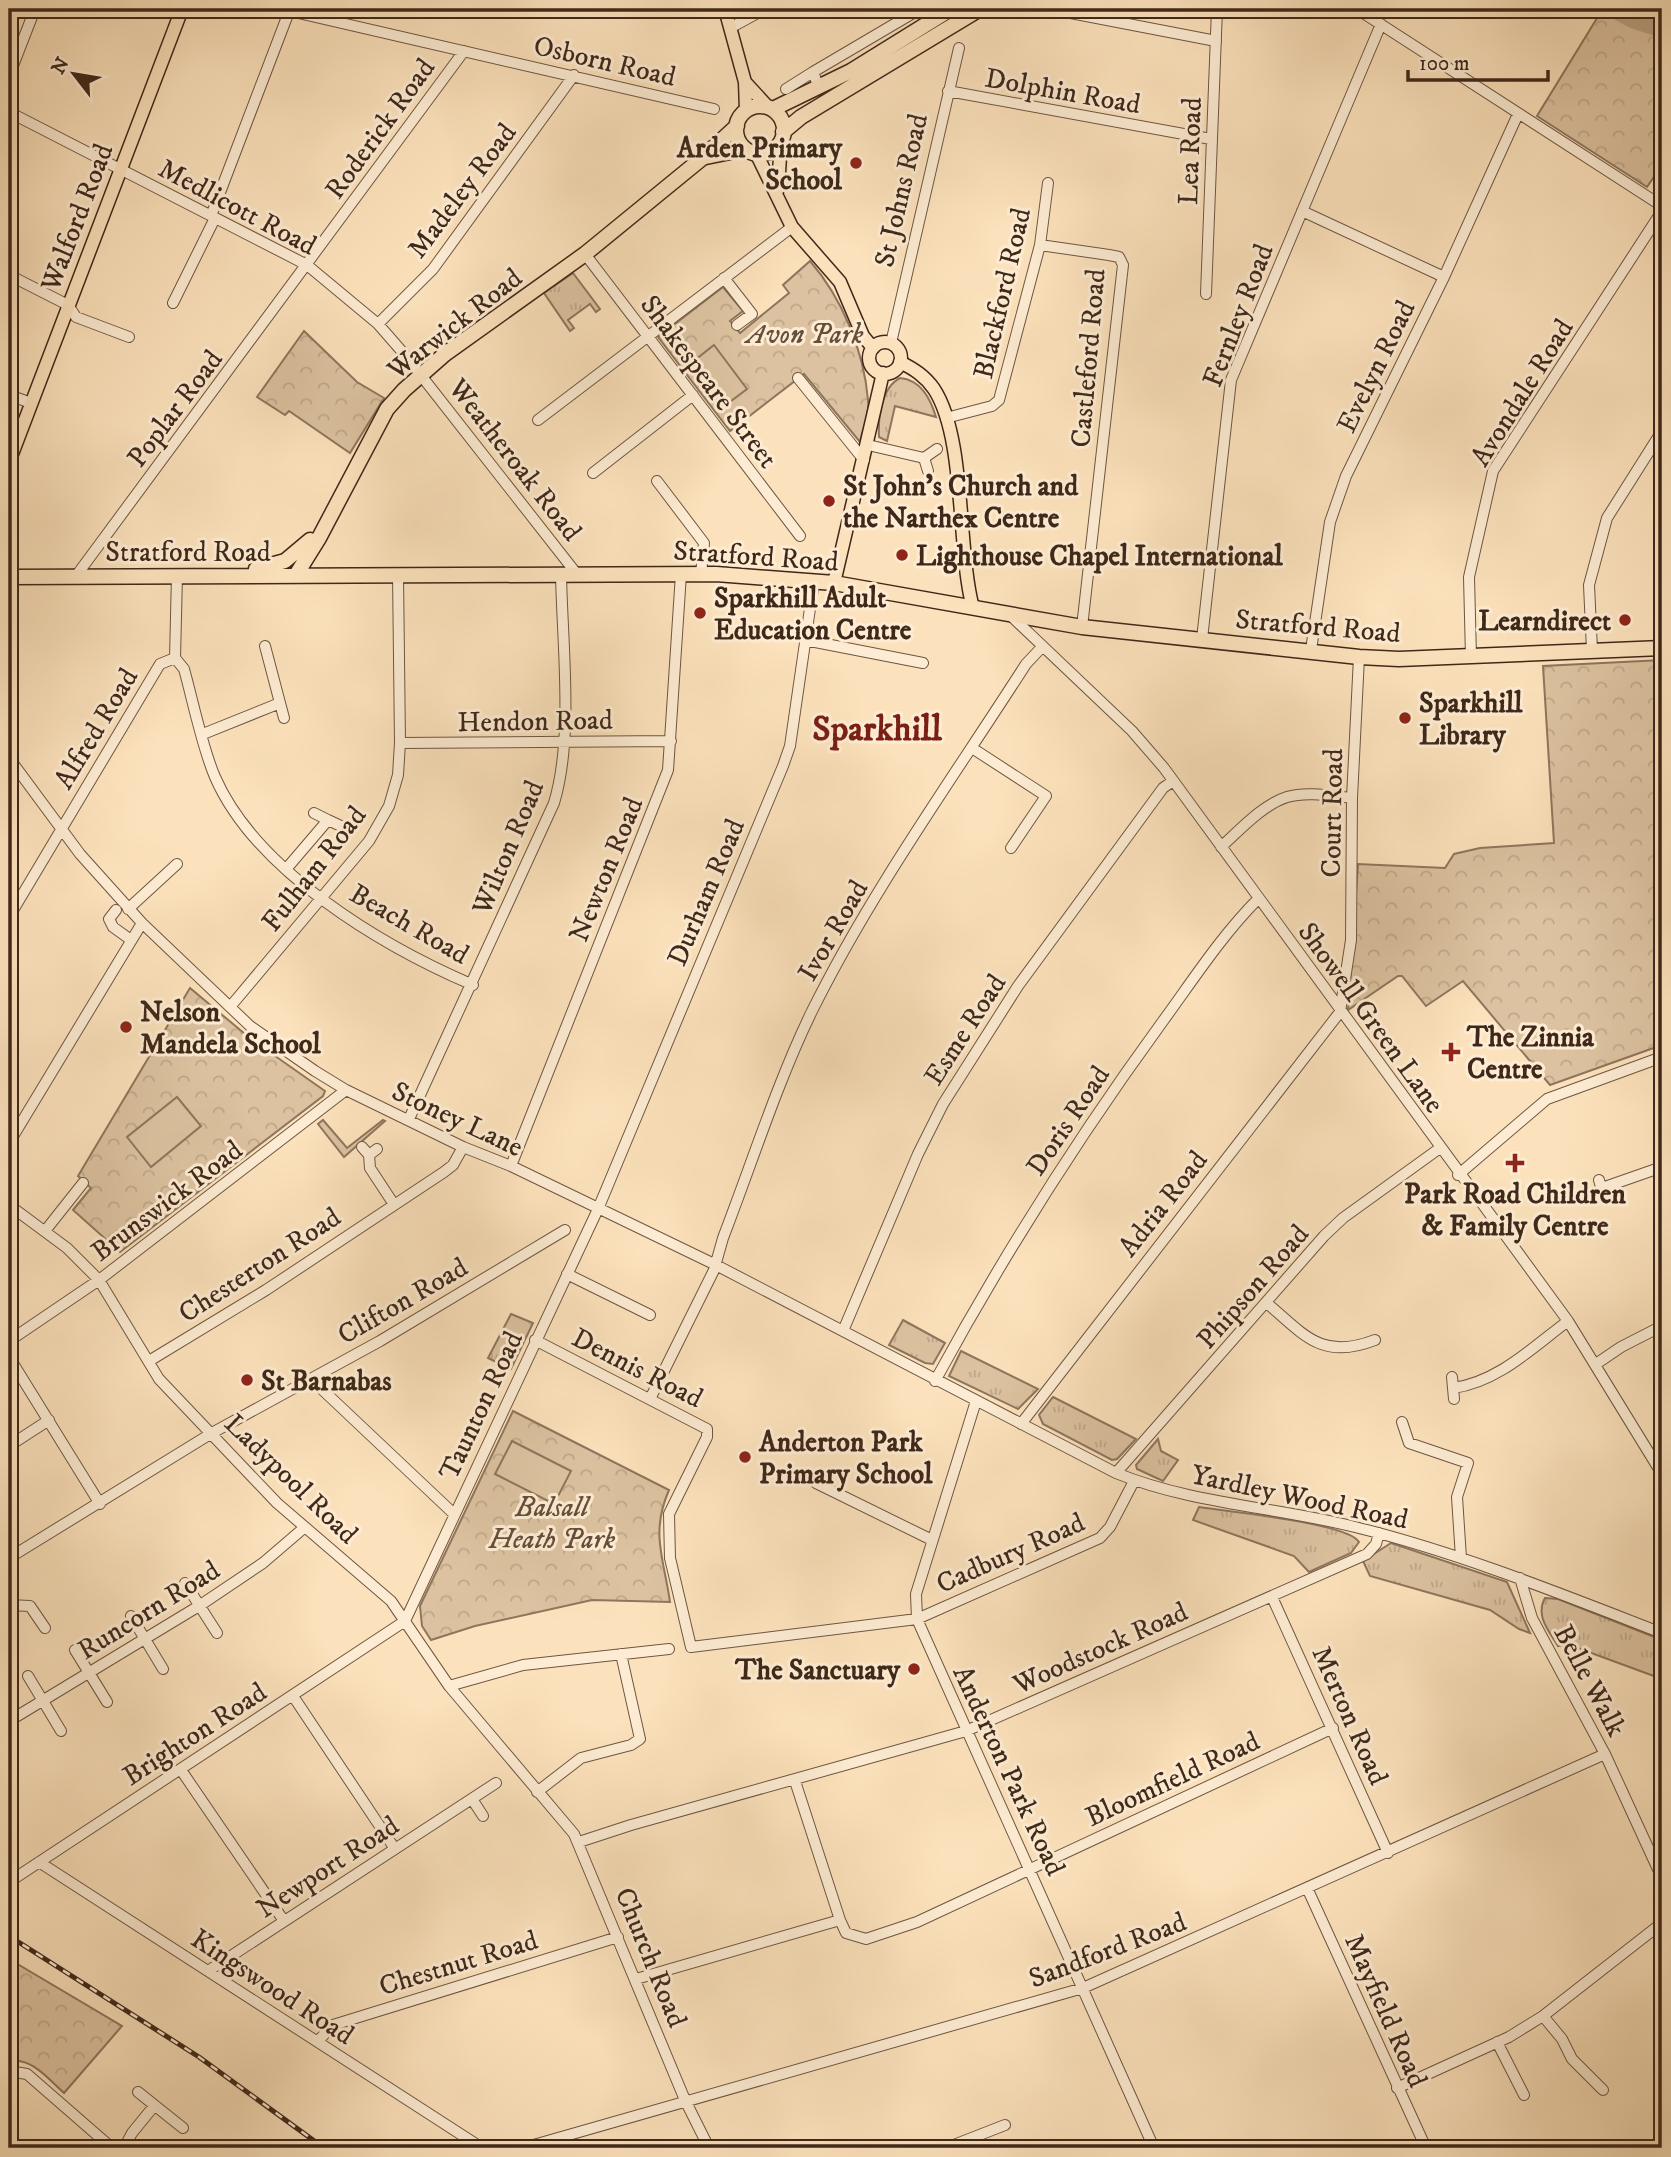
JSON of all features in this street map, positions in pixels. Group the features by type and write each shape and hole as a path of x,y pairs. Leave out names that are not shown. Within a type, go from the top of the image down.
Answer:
{"highway":[{"path":"951,9 819,88 770,108 746,110 737,126 740,141 751,152 768,153 801,117 980,9"},
{"path":"770,108 782,124 782,136"},
{"name":"Warwick Road","path":"296,575 387,409 421,373 585,254 700,160 737,126"},
{"name":"Warwick Road","path":"700,160 714,154 751,152"},
{"path":"215,575 269,567 285,561 305,545 334,508"},
{"name":"Stratford Road","path":"9,577 701,574 834,583 1082,627 1359,657 1471,657 1662,648"}],"main road":[{"name":"Walford Road","path":"9,462 182,9"},
{"path":"724,9 745,82 746,110"},
{"path":"745,82 770,108"},
{"path":"779,196 777,168 782,136"},
{"path":"751,152 779,196 792,227 840,282 863,336 873,348"},
{"path":"881,342 891,343 898,348 900,362 896,370 883,373 870,363 873,348 881,342"},
{"path":"900,362 917,370 933,388 946,418 974,608"},
{"path":"834,583 883,373"}],"street":[{"path":"9,76 35,9"},
{"path":"173,303 213,217 287,9"},
{"name":"Osborn Road","path":"287,9 574,75 682,106 714,109"},
{"path":"730,28 765,9"},
{"path":"786,89 920,9"},
{"path":"1050,9 1216,41"},
{"path":"1121,22 1123,9"},
{"name":"Lea Road","path":"1206,294 1217,9"},
{"path":"1357,9 1662,206"},
{"name":"Fernley Road","path":"1202,639 1231,380 1381,24"},
{"name":"St Johns Road","path":"891,343 959,48"},
{"name":"Roderick Road","path":"307,265 464,51"},
{"path":"813,72 819,88"},
{"name":"Madeley Road","path":"378,324 433,269 574,75"},
{"name":"Dolphin Road","path":"948,91 1211,139"},
{"name":"Medlicott Road","path":"9,112 307,265 378,324 421,373"},
{"name":"Evelyn Road","path":"1311,650 1334,510 1346,476 1444,277 1518,114"},
{"name":"Blackford Road","path":"946,418 997,404 1040,245 1048,183"},
{"path":"1302,211 1444,277"},
{"name":"Avondale Road","path":"1471,657 1469,577 1493,471 1662,211"},
{"path":"538,421 792,227"},
{"name":"Castleford Road","path":"1040,245 1119,257 1123,265 1082,627"},
{"name":"Shakespeare Street","path":"585,254 800,536"},
{"name":"Poplar Road","path":"76,576 307,265"},
{"path":"9,275 68,305 76,317 129,337"},
{"path":"724,278 752,314 737,325"},
{"name":"Weatheroak Road","path":"421,373 569,573"},
{"path":"798,378 864,460"},
{"path":"9,395 31,404"},
{"path":"593,473 693,395"},
{"path":"1592,650 1589,585 1607,518 1662,431"},
{"path":"868,445 924,458 937,449"},
{"path":"924,458 928,471"},
{"path":"657,481 704,543 701,574"},
{"name":"Wilton Road","path":"409,1119 473,985 554,803 560,782 564,742 569,573"},
{"name":"Fulham Road","path":"230,1007 322,898 381,822 394,789 400,743 398,574"},
{"name":"Newton Road","path":"511,1166 668,770 681,574"},
{"name":"Alfred Road","path":"9,917 160,664 163,660 175,658 177,575"},
{"name":"Durham Road","path":"598,1209 790,746 814,581"},
{"name":"Showell Green Lane","path":"1009,615 1132,731 1172,781 1458,1175 1568,1321 1659,1460 1662,1475"},
{"path":"805,640 923,663"},
{"path":"265,646 284,718"},
{"name":"Ivor Road","path":"650,1399 714,1270 714,1264 812,1012 851,939 1026,664 1042,647"},
{"name":"Court Road","path":"1340,1012 1351,940 1352,798 1359,657"},
{"name":"Beach Road","path":"175,658 181,662 214,776 247,827 287,868 322,898 421,960 473,985"},
{"path":"203,734 280,703"},
{"name":"Hendon Road","path":"400,743 671,741"},
{"path":"972,748 1046,796 1011,848"},
{"name":"Stoney Lane","path":"9,758 61,828 128,909 230,1007 284,1051 346,1090 714,1264 976,1401"},
{"name":"Esme Road","path":"843,1331 918,1154 974,1051 1088,890 1163,788 1172,781"},
{"path":"1221,847 1265,809 1286,797 1306,794 1352,798"},
{"path":"314,813 343,827"},
{"path":"287,868 328,820"},
{"path":"128,909 177,864"},
{"name":"Doris Road","path":"935,1381 1073,1149 1184,994 1244,913 1258,899"},
{"path":"116,910 109,919 113,927 131,940"},
{"path":"11,1136 142,923"},
{"path":"1323,989 1345,982"},
{"name":"Adria Road","path":"1021,1424 1340,1012"},
{"path":"1458,1175 1547,1099 1662,1057"},
{"name":"Brunswick Road","path":"9,1341 99,1280 346,1090"},
{"name":"Chesterton Road","path":"149,1362 266,1290 453,1165 463,1147"},
{"name":"Phipson Road","path":"1116,1473 1343,1218 1440,1148"},
{"path":"370,1150 370,1168 393,1203"},
{"path":"1602,1188 1662,1167"},
{"path":"45,1231 83,1183"},
{"name":"Ladypool Road","path":"9,1205 45,1231 99,1280 159,1379 277,1503 391,1601 449,1686 537,1792"},
{"name":"Taunton Road","path":"405,1622 598,1209"},
{"name":"Clifton Road","path":"9,1558 212,1433 311,1379 565,1230"},
{"path":"567,1274 650,1315"},
{"path":"1268,1304 1319,1345 1345,1349 1375,1340"},
{"path":"1453,1388 1472,1385 1488,1378 1568,1321"},
{"path":"1596,1364 1621,1347 1662,1326"},
{"name":"Dennis Road","path":"536,1340 704,1426 708,1433 705,1442"},
{"path":"9,1357 100,1504"},
{"path":"311,1379 454,1514"},
{"name":"Yardley Wood Road","path":"976,1401 1134,1480 1175,1493 1306,1515 1379,1533 1520,1578 1662,1633"},
{"name":"Anderton Park Road","path":"976,1401 915,1594 917,1619 1154,2148"},
{"path":"9,1446 49,1420"},
{"path":"1402,1422 1409,1443 1468,1463 1457,1497 1461,1558"},
{"name":"Cadbury Road","path":"705,1442 669,1514 670,1559 691,1647 917,1619 1100,1538 1110,1527 1134,1480"},
{"path":"816,1483 932,1541"},
{"name":"Runcorn Road","path":"9,1721 200,1606 263,1563 305,1527"},
{"name":"Woodstock Road","path":"579,1842 967,1731 1367,1554 1376,1544 1379,1533"},
{"name":"Belle Walk","path":"1520,1578 1532,1618 1605,1754 1662,1878"},
{"path":"185,1583 217,1633"},
{"name":"Merton Road","path":"1272,1597 1388,1853"},
{"path":"9,1605 30,1606 45,1628"},
{"path":"131,1616 163,1669"},
{"name":"Brighton Road","path":"9,1882 405,1622"},
{"path":"449,1686 523,1665 669,1649"},
{"path":"75,1650 107,1702"},
{"path":"537,1792 581,1758 631,1745 640,1739 621,1654"},
{"path":"28,1676 61,1731"},
{"path":"293,1696 395,1849"},
{"name":"Bloomfield Road","path":"840,1920 850,1936 861,1939 917,1922 1333,1728"},
{"name":"Sandford Road","path":"523,2148 1083,1989 1605,1754"},
{"path":"181,1770 284,1921"},
{"path":"636,1979 840,1920 795,1780"},
{"name":"Newport Road","path":"208,1971 496,1783"},
{"name":"Church Road","path":"537,1792 579,1842 685,2100 709,2148"},
{"path":"472,1799 483,1816"},
{"name":"Kingswood Road","path":"39,1862 482,2148"},
{"name":"Mayfield Road","path":"1308,1889 1426,2148"},
{"path":"1397,2088 1497,2042 1543,2015 1662,1923"},
{"name":"Chestnut Road","path":"317,2041 333,2025 618,1937"},
{"path":"1543,2015 1562,2039 1572,2059 1603,2090"},
{"path":"1497,2042 1524,2095"},
{"path":"9,2071 27,2074 112,2148"},
{"path":"138,2092 183,2129"},
{"path":"124,2148 132,2133 154,2106"},
{"path":"946,2148 1005,2126"}],"green space":[{"path":"1602,10 1662,35 1662,165 1647,187 1537,116"},
{"name":"Avon Park","path":"810,261 841,308 862,363 868,405 860,442 804,374 730,431 658,337 723,287 743,311 730,321 740,333 789,293 783,285"},
{"path":"573,273 600,309 596,312 590,304 568,320 574,328 570,331 544,293"},
{"path":"304,331 357,382 384,398 350,453 289,411 285,415 257,397"},
{"path":"714,345 747,389 723,407 690,364"},
{"path":"900,378 914,382 924,391 936,417 895,406 887,441 879,437 880,413 889,389"},
{"path":"1662,660 1662,1045 1550,1085 1463,981 1426,1006 1402,976 1398,976 1348,1010 1358,864 1445,868 1454,854 1480,848 1554,843 1543,666"},
{"path":"190,988 251,1039 325,1091 323,1096 120,1252 73,1210 91,1188 78,1176"},
{"path":"177,1097 201,1126 151,1167 127,1137"},
{"path":"323,1120 347,1148 385,1121 344,1157 318,1124"},
{"path":"511,1314 533,1323 511,1369 488,1358"},
{"path":"903,1320 945,1343 933,1364 925,1363 889,1345"},
{"path":"961,1351 1038,1389 1018,1409 949,1376"},
{"path":"1053,1397 1136,1439 1117,1459 1112,1460 1043,1424 1039,1415"},
{"name":"Balsall Heath Park","path":"513,1411 669,1490 663,1505 659,1533 670,1602 592,1600 475,1626 431,1640 422,1626 420,1606"},
{"path":"1158,1439 1161,1451 1178,1460 1163,1481 1137,1469 1136,1465"},
{"path":"512,1441 571,1471 554,1504 495,1474"},
{"path":"1199,1507 1333,1529 1350,1535 1359,1542 1351,1553 1309,1572 1294,1556 1193,1520"},
{"path":"1391,1543 1507,1582 1530,1633 1490,1610 1370,1576 1363,1561"},
{"path":"1545,1598 1558,1599 1662,1640 1662,1679 1567,1644 1558,1646 1542,1617"},
{"path":"9,1959 122,2026 64,2093 46,2076 25,2062 9,2062"}],"waterway":[{"path":"1614,9 1632,19 1662,29"}],"railway":[{"path":"9,1936 199,2057 324,2148"}],"place":[{"name":"Arden Primary School","path":"856,163"},
{"name":"St John's Church and the Narthex Centre","path":"829,501"},
{"name":"Lighthouse Chapel International","path":"902,555"},
{"name":"Sparkhill Adult Education Centre","path":"700,613"},
{"name":"Learndirect","path":"1625,620"},
{"name":"Sparkhill Library","path":"1405,718"},
{"name":"Nelson Mandela School","path":"126,1027"},
{"name":"The Zinnia Centre","path":"1451,1052"},
{"name":"Park Road Children & Family Centre","path":"1515,1163"},
{"name":"St Barnabas","path":"247,1380"},
{"name":"Anderton Park Primary School","path":"745,1457"},
{"name":"The Sanctuary","path":"914,1669"}],"district":[{"name":"Sparkhill","path":"877,728"}]}
